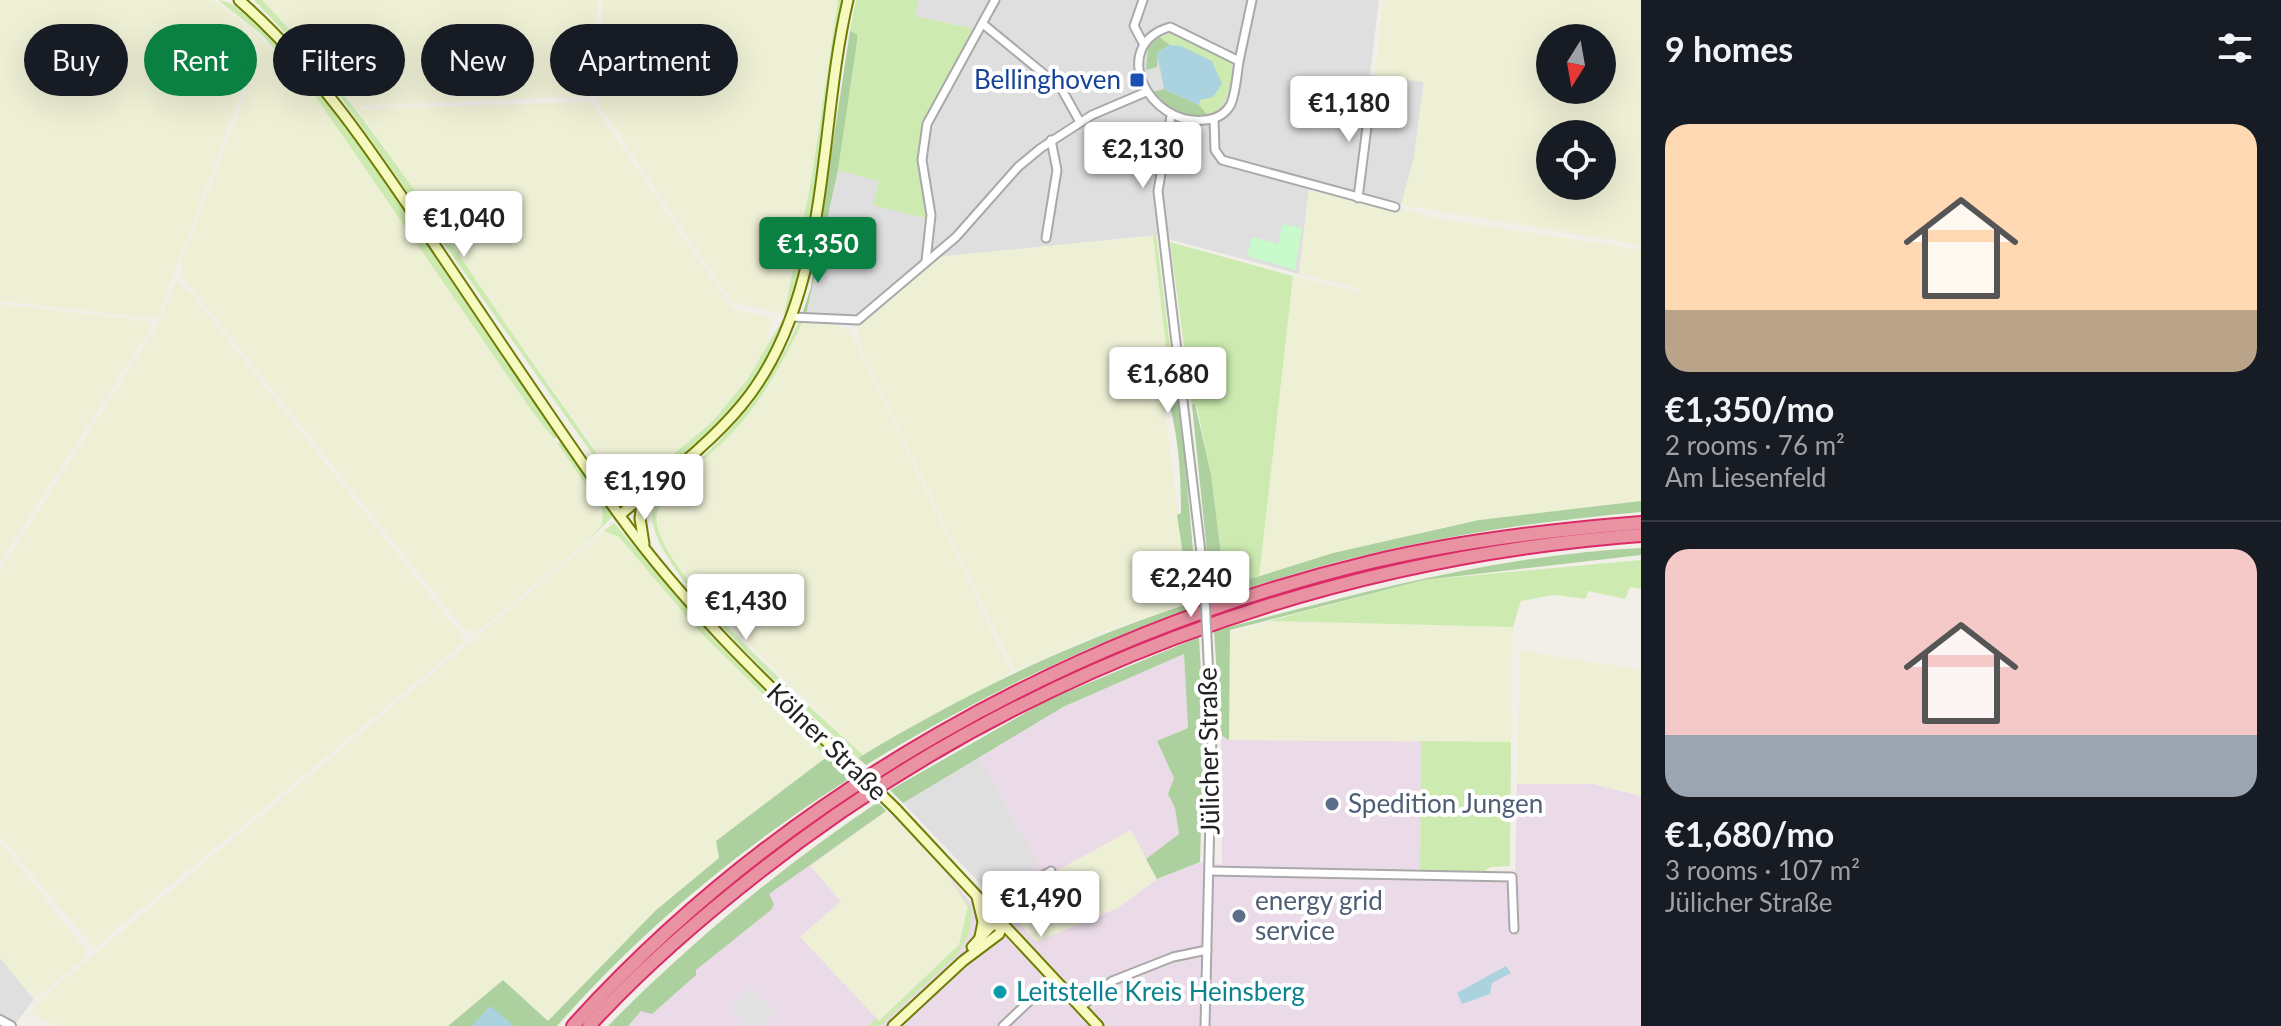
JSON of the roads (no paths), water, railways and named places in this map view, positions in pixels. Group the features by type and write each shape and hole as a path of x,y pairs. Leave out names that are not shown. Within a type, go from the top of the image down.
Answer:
{"highway":[{"path":"573,1026 680,922 788,834 842,795 943,733 1053,675 1137,638 1240,600 1357,566 1490,540 1641,523"},
{"path":"589,1026 692,927 796,843 943,747 1060,685 1199,628 1374,575 1498,551 1641,535"}],"main road":[{"name":"Kölner Straße","path":"239,0 281,38 336,103 620,515 679,595 718,638 896,809 1098,1026"},
{"path":"620,515 707,441 742,405 770,364 792,317 814,217 848,0"},
{"path":"643,496 640,518 644,548"},
{"path":"976,894 983,922 980,937"},
{"path":"963,961 991,926 1003,923"},
{"path":"893,1026 963,961 999,934 1003,923"}],"street":[{"path":"926,261 931,215 922,160 927,124 995,0"},
{"path":"1143,0 1134,26 1144,45"},
{"path":"1239,61 1170,27 1151,36 1144,45 1139,66 1146,92 1171,116 1199,121 1214,119 1231,103 1252,0"},
{"path":"983,24 1061,88 1080,122"},
{"path":"792,317 858,320 956,237 1018,167 1051,140 1080,122 1146,92"},
{"path":"1358,198 1371,95"},
{"name":"Jülicher Straße","path":"1171,116 1159,172 1164,249 1204,578 1212,733 1205,1026"},
{"path":"1214,119 1215,150 1222,160 1395,207"},
{"path":"1046,238 1057,170 1051,140"},
{"path":"988,907 1051,871"},
{"name":"Jülicher Straße","path":"1210,871 1512,877 1514,929"},
{"path":"1081,1007 1112,981 1173,957 1207,950"},
{"path":"1003,1026 1054,978"},
{"path":"0,1020 11,1026"}],"water":[{"path":"1170,45 1181,46 1212,61 1222,84 1213,97 1200,100 1199,105 1164,89 1157,53"},
{"path":"1506,966 1511,973 1492,983 1490,994 1462,1004 1457,993"},
{"path":"490,1006 514,1026 472,1026"}],"place":[{"name":"Bellinghoven","path":"1137,80"},
{"name":"Spedition Jungen","path":"1332,804"},
{"name":"energy grid service","path":"1239,916"},
{"name":"Leitstelle Kreis Heinsberg","path":"1000,992"}]}
